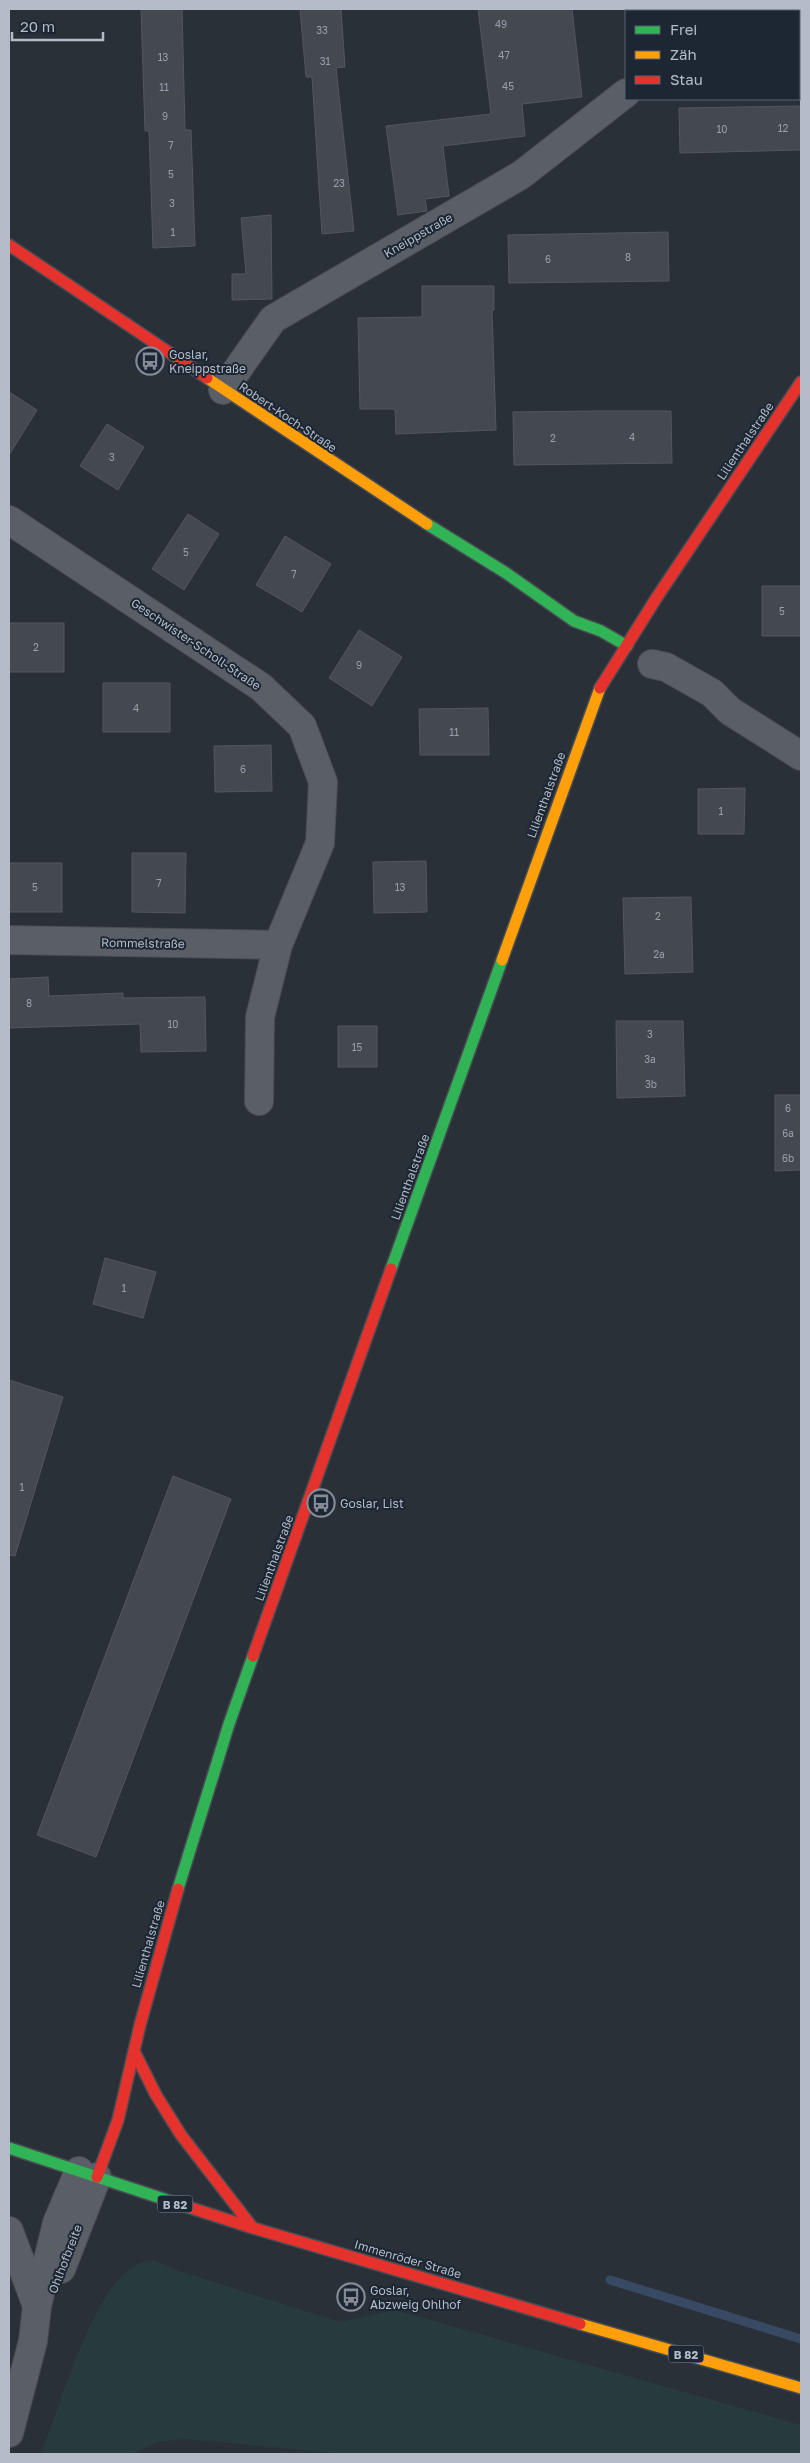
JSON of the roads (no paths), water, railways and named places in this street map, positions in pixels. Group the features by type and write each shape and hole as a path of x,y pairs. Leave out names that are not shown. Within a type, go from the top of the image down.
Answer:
{"street":[{"name":"Kneippstraße","path":"223,390 273,319 521,175 625,94"},
{"name":"Robert-Koch-Straße","path":"11,251 44,267 223,390 389,500 506,573 574,621 601,631 627,646"},
{"name":"Lilienthalstraße","path":"86,2171 118,2120 140,2025 182,1873 233,1714 590,712 600,688 657,596 801,382"},
{"name":"Geschwister-Scholl-Straße","path":"9,520 261,687 302,726 323,782 320,843 278,945 260,1017 259,1101"},
{"name":"Robert-Koch-Straße","path":"506,573 539,583 570,603"},
{"name":"Robert-Koch-Straße","path":"585,613 592,618 601,631"},
{"path":"627,646 652,664 661,675 706,704 730,711 801,756"},
{"name":"Rommelstraße","path":"9,940 278,945"},
{"name":"Lilienthalstraße","path":"114,2085 126,2049 140,2025"},
{"path":"135,2053 156,2095 181,2135 253,2228"},
{"name":"Immenröder Straße","path":"9,2148 86,2171 253,2228 801,2388"},
{"name":"Ohlhofbreite","path":"33,2341 37,2306 57,2224 86,2171"},
{"name":"Ohlhofbreite","path":"9,2433 33,2341 86,2171"},
{"name":"Ohlhofbreite","path":"9,2231 37,2306"}],"waterway":[{"path":"610,2280 801,2339"}],"place":[{"name":"Goslar, Kneippstraße","path":"150,361"},
{"name":"Goslar, List","path":"321,1503"},
{"name":"Goslar, Abzweig Ohlhof","path":"351,2297"}]}
